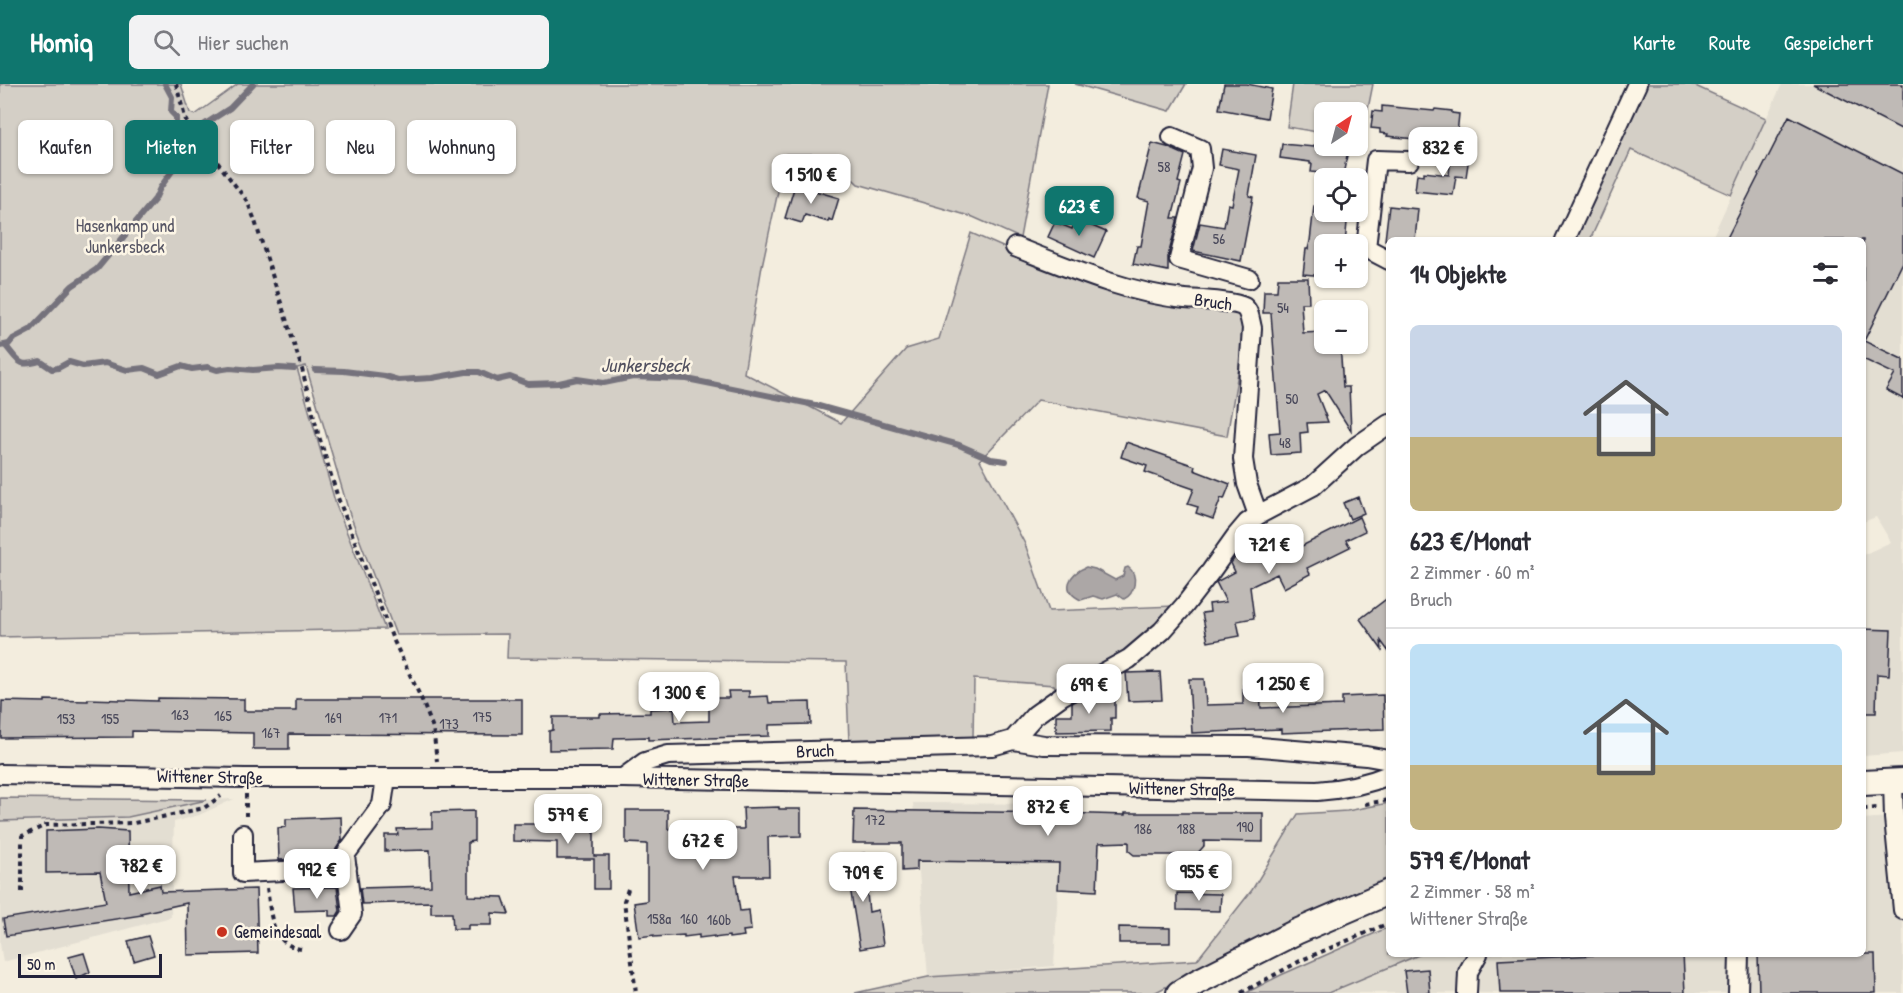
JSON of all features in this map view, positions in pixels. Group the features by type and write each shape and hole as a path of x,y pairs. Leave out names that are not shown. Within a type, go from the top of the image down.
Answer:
{"main road":[{"path":"1866,783 1898,781"},
{"path":"1179,993 1296,932 1386,893"}],"street":[{"path":"1566,237 1637,84"},
{"path":"1172,136 1200,149 1202,168 1179,259 1249,279"},
{"path":"1386,258 1366,248 1376,160 1409,161"},
{"name":"Bruch","path":"1015,247 1107,281 1161,296 1215,301 1244,307 1248,313 1251,328 1243,459 1247,484 1258,515"},
{"path":"1013,740 1035,715 1063,695 1129,659 1162,631 1247,523 1313,486 1358,446 1386,426"},
{"name":"Bruch","path":"623,778 645,762 668,755 992,746 1013,740 1044,745 1249,746 1386,759"},
{"name":"Wittener Straße","path":"0,774 245,778 623,778 1317,791 1372,783 1386,776"},
{"path":"341,930 352,914 345,855 382,805 386,778"},
{"path":"1898,781 1894,818 1903,910"},
{"path":"243,834 243,873 347,868"},
{"path":"1467,993 1468,972 1476,957"},
{"path":"1738,993 1739,957"}],"path":[{"path":"176,84 186,121 247,201 254,218 302,369 338,498 392,637 433,728 440,777"},
{"path":"245,778 246,808"},
{"path":"22,892 22,836 46,825 134,824 204,808 245,778"},
{"path":"264,872 273,924 281,941 290,947 301,948"},
{"path":"628,889 624,901 636,993"},
{"path":"1240,993 1302,960 1386,924"}],"shaded area":[{"path":"1782,84 1903,84 1903,753 1866,756 1866,554 1891,542 1876,517 1866,521 1866,237 1712,237"},
{"path":"1086,567 1095,569 1115,580 1123,576 1125,568 1128,567 1134,575 1131,593 1124,599 1117,594 1103,599 1093,596 1081,600 1074,596 1069,582 1075,574"},
{"path":"234,799 199,815 174,822 171,917 3,962 0,944 0,821 128,817 207,800"},
{"path":"913,803 1057,804 1062,810 1054,966 928,977"},
{"path":"1903,816 1903,993 1329,993 1414,957 1866,957 1866,819"}],"green space":[{"name":"Hasenkamp und Junkersbeck","path":"0,84 181,84 190,113 195,115 238,84 1048,84 1020,238 973,217 858,184 827,154 786,154 762,266 744,373 841,423 906,349 939,339 971,233 1014,252 1237,312 1242,317 1243,344 1227,436 1038,400 980,460 1025,544 1049,611 1174,606 1152,631 1131,648 1057,692 1054,685 974,679 973,738 849,742 846,662 507,658 508,634 396,635 349,512 306,366 297,368 336,505 385,629 0,637"},
{"path":"1075,84 1186,84 1170,111"},
{"path":"1293,84 1373,84 1368,109 1368,102 1314,102 1314,131 1287,127"},
{"path":"1637,84 1691,84 1766,118 1731,195 1631,150 1591,237 1566,237"},
{"path":"0,798 207,800 128,817 0,821"},
{"path":"1386,804 1386,881 1293,921 1154,993 855,993 928,977 1197,960 1252,890 1298,814 1347,811"},
{"path":"1386,928 1386,957 1414,957 1328,993 1246,993"}],"building":[{"path":"1224,84 1247,84 1272,89 1267,118 1219,109"},
{"path":"1813,84 1903,84 1903,130"},
{"path":"1382,106 1434,111 1435,109 1459,114 1456,145 1424,142 1424,140 1387,136 1388,134 1380,133 1380,129 1371,128 1373,111 1382,112"},
{"path":"1789,116 1903,174 1903,262 1866,337 1866,237 1728,237"},
{"path":"1152,143 1185,155 1172,218 1178,218 1168,256 1168,271 1133,264 1137,246 1141,246 1149,201 1138,198"},
{"path":"1282,144 1314,147 1314,156 1347,156 1344,168 1314,168 1314,172 1311,172 1310,162 1280,158"},
{"path":"1222,149 1256,155 1249,196 1253,197 1241,261 1193,251 1200,223 1224,227 1228,204 1232,205 1239,169 1219,165"},
{"path":"1451,155 1469,157 1466,177 1456,176 1453,195 1415,191 1417,174 1424,175 1424,172 1449,175"},
{"path":"795,185 839,198 832,221 829,219 828,222 805,215 802,223 785,218"},
{"path":"1314,206 1314,222 1347,222 1346,234 1314,234 1314,275 1303,274 1306,249 1310,241"},
{"path":"1389,206 1418,209 1415,237 1386,237 1385,240"},
{"path":"1076,219 1106,232 1094,258 1048,237 1055,222 1072,229"},
{"path":"1278,278 1308,278 1309,303 1301,303 1303,333 1314,332 1314,354 1341,354 1343,387 1349,387 1351,431 1325,390 1317,394 1328,422 1307,423 1308,432 1300,433 1301,453 1271,455 1269,433 1280,432 1271,313 1263,313 1264,291 1277,291"},
{"path":"1866,342 1903,358 1903,399 1886,390 1895,374 1866,360"},
{"path":"1126,442 1195,466 1194,470 1230,484 1224,499 1221,498 1213,519 1196,513 1198,507 1188,504 1194,489 1145,472 1147,466 1121,457"},
{"path":"1358,497 1364,513 1350,519 1343,503"},
{"path":"1359,517 1365,531 1346,540 1350,547 1307,568 1310,574 1284,588 1277,574 1250,587 1254,618 1237,621 1240,636 1208,642 1202,613 1210,612 1209,604 1226,602 1216,582 1235,572 1231,563 1236,556 1250,549 1246,542 1254,532 1257,530 1273,554 1293,543 1296,549"},
{"path":"1386,599 1386,648 1381,641 1382,650 1360,619"},
{"path":"1866,629 1891,630 1889,675 1877,674 1876,713 1866,713"},
{"path":"1160,672 1162,700 1128,701 1126,673"},
{"path":"1189,679 1204,679 1206,705 1243,704 1243,685 1260,685 1261,708 1342,705 1342,697 1383,695 1384,729 1281,733 1281,729 1192,733"},
{"path":"728,691 749,691 749,697 768,696 769,703 810,702 811,724 769,725 769,736 648,740 648,737 614,738 613,749 549,750 549,731 553,730 553,717 600,717 600,714 650,713 650,709 674,708 675,722 709,721 709,698 729,698"},
{"path":"1115,693 1115,718 1111,718 1111,731 1056,732 1056,715 1072,715 1072,703 1089,694"},
{"path":"158,698 244,699 244,711 296,711 296,699 522,699 522,735 289,734 289,749 253,749 253,733 132,731 132,737 1,738 2,701 88,701 88,699 158,701"},
{"path":"779,807 779,809 801,809 801,836 768,837 769,876 735,876 740,911 749,910 751,930 743,931 744,936 729,938 729,936 714,938 714,936 699,938 699,935 639,937 634,903 647,901 647,844 626,843 626,810 668,810 668,829 744,829 743,808"},
{"path":"854,810 1125,815 1125,813 1263,813 1263,842 1204,841 1204,846 1196,855 1134,855 1129,851 1129,842 1099,843 1097,891 1058,889 1059,863 917,861 917,870 902,871 902,843 853,843"},
{"path":"474,811 474,841 468,842 468,896 503,897 509,914 492,913 492,925 468,925 468,929 453,929 452,913 431,913 431,902 362,904 360,888 431,886 430,850 385,851 385,835 398,835 397,829 432,828 432,812"},
{"path":"341,817 342,840 334,857 279,860 278,828 286,827 286,819"},
{"path":"513,824 594,824 594,856 609,856 609,889 594,889 594,859 557,859 557,842 513,841"},
{"path":"98,829 128,831 129,892 160,885 161,892 256,889 258,953 188,955 187,903 141,913 142,915 6,936 3,919 106,902 100,872 46,873 46,831"},
{"path":"865,853 869,912 878,910 883,945 860,949 845,856"},
{"path":"337,887 340,911 337,916 329,916 329,910 295,911 293,888"},
{"path":"1177,893 1221,894 1220,911 1177,910"},
{"path":"1119,927 1170,928 1170,943 1119,943"},
{"path":"148,936 154,955 134,961 128,941"},
{"path":"84,953 90,972 76,979 69,957"},
{"path":"1866,954 1875,954 1876,993 1759,993 1758,957 1866,957"},
{"path":"1557,957 1683,957 1685,993 1500,993 1498,960"},
{"path":"1428,969 1430,993 1407,993 1404,971"}],"waterway":[{"path":"165,84 172,97 171,112 176,120"},
{"name":"Junkersbeck","path":"211,120 230,108 253,84"},
{"name":"Junkersbeck","path":"0,346 9,344 13,339 30,330 72,286 97,269 155,199 170,174"},
{"path":"5,345 20,362 27,364 40,361 52,369 69,362 83,366 105,363 127,370 144,368 159,374 181,366 192,369 208,367 217,370 230,368 294,369"},
{"name":"Junkersbeck","path":"315,370 344,371 398,380 479,372 497,380 510,377 528,384 559,383 577,379 604,383 633,377 687,379 815,405 959,445 991,459 1006,461"}],"place":[{"name":"Gemeindesaal","path":"222,932"}]}
